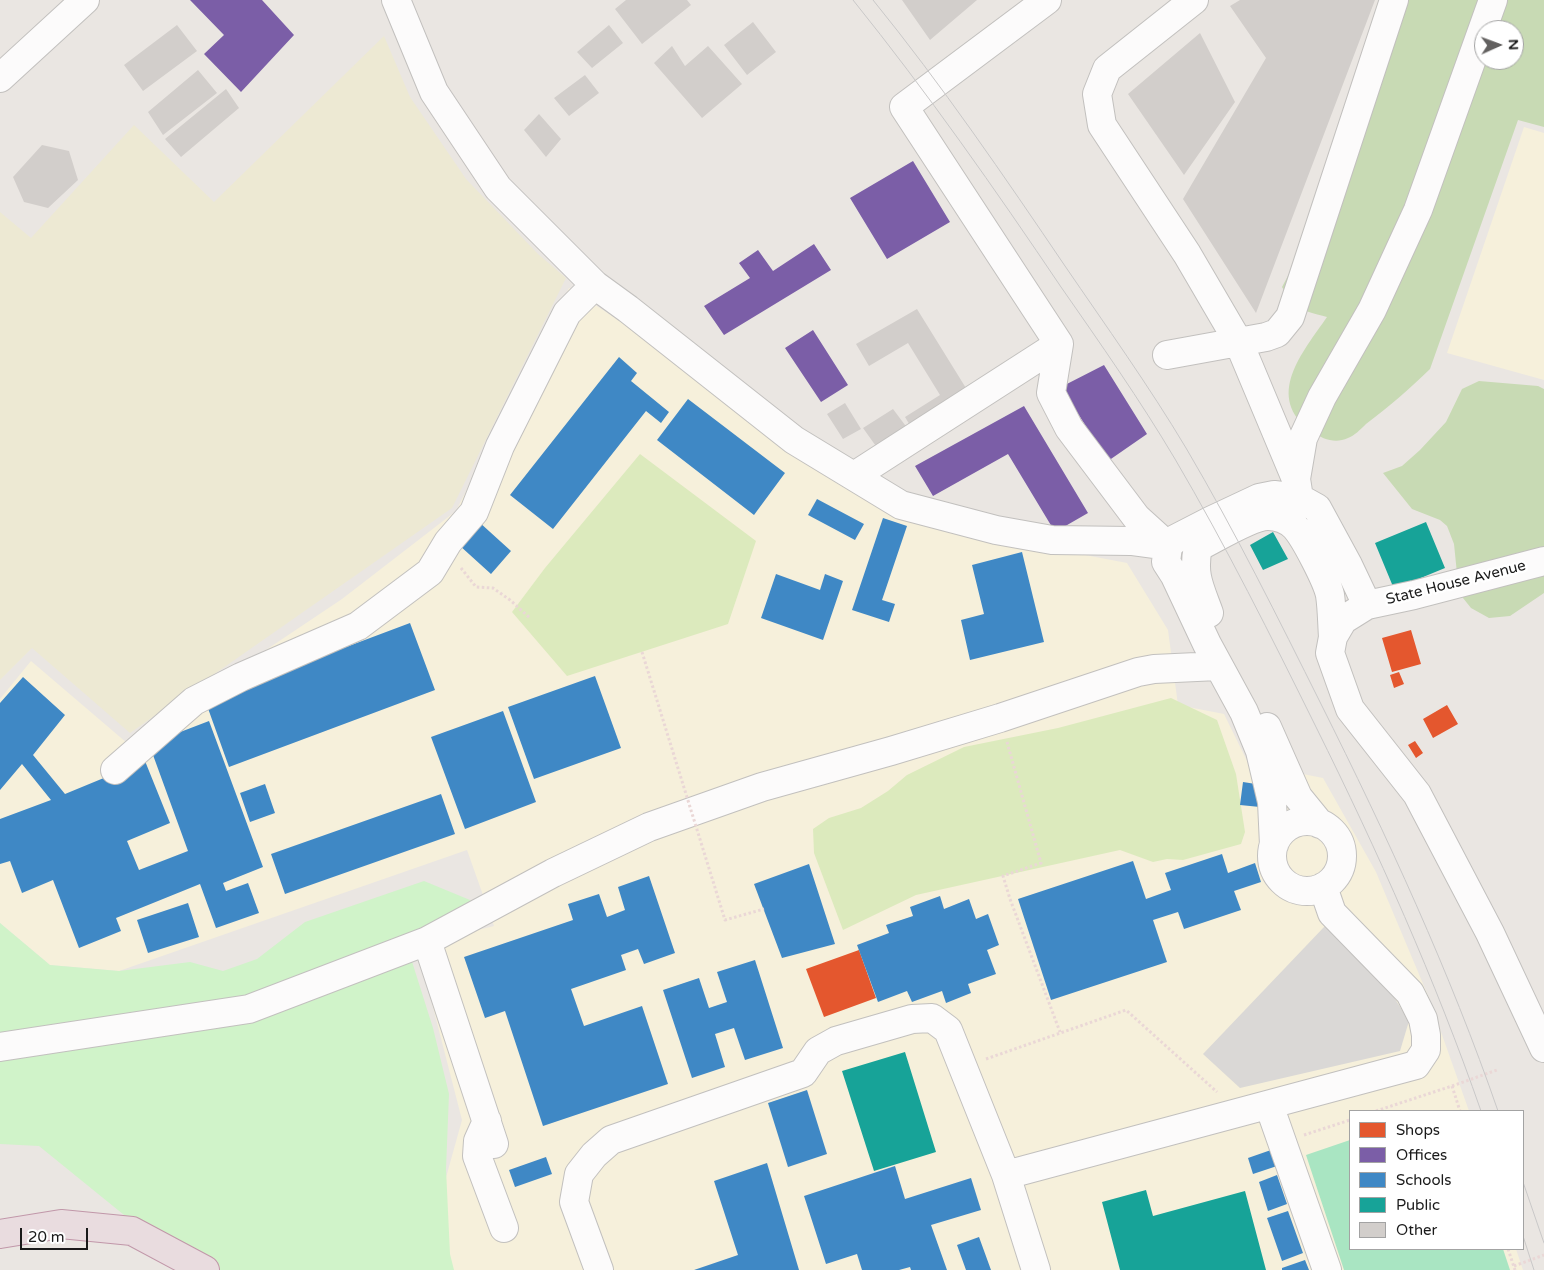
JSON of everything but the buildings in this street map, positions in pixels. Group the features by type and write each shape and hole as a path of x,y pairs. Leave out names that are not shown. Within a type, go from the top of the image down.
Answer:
{"highway":[{"path":"0,1234 61,1224 132,1231 205,1270"}],"street":[{"path":"0,78 86,0"},
{"path":"396,0 434,92 498,188 595,285 794,440 901,505 996,530 1052,540 1131,541 1168,546"},
{"path":"1194,0 1107,69 1097,94 1102,125 1187,254 1239,343 1298,489 1317,508 1367,605"},
{"path":"1166,355 1239,343 1277,333 1290,317 1394,0"},
{"path":"1298,489 1300,448 1307,430 1322,397 1372,310 1418,210 1493,0"},
{"path":"1031,5 904,107 1059,344 1051,393 1068,428 1136,517 1168,546"},
{"path":"115,770 194,701 241,677 358,626 430,572 448,542 474,512 500,446 567,313 595,285"},
{"path":"854,476 1059,344"},
{"path":"1274,845 1284,830 1293,824 1304,821 1320,824 1326,826 1335,834 1341,844 1343,856 1341,867 1335,878 1323,887 1304,892 1283,882 1276,872 1273,861 1272,802 1260,751 1244,712 1218,666 1166,562 1168,546 1175,539 1258,498 1298,489"},
{"path":"1320,824 1298,796 1249,688 1210,616 1197,580 1195,562 1198,547 1247,522 1266,516 1278,517 1288,521 1296,528 1312,552 1330,594 1333,637 1330,653 1350,709 1417,794 1490,933 1544,1048"},
{"name":"State House Avenue","path":"1333,637 1343,620 1367,605 1414,595 1544,560"},
{"path":"0,1046 249,1009 427,941 553,873 649,827 762,787 892,751 1000,718 1138,672 1168,668 1218,666"},
{"path":"1168,668 1199,678 1215,686 1244,712"},
{"path":"1006,1175 1416,1065 1426,1050 1426,1035 1423,1019 1410,993 1332,913 1323,887"},
{"path":"427,941 486,1141 500,1218"},
{"path":"599,1270 574,1202 579,1174 594,1154 610,1140 803,1073 818,1052 836,1041 912,1019 932,1018 948,1030 1006,1175 1036,1270"},
{"path":"1269,1105 1327,1270"}],"path":[{"path":"448,542 456,562 476,587 492,588 510,600 530,618"},
{"path":"642,652 724,920 764,909"},
{"path":"1000,718 1041,863 1003,876 1060,1032"},
{"path":"962,1067 1126,1010 1240,1113"},
{"path":"1379,1110 1497,1070"},
{"path":"1452,1086 1460,1110"},
{"path":"1282,1143 1349,1120"},
{"path":"1508,1250 1515,1268 1544,1255"}],"shaded area":[{"path":"384,36 410,97 466,179 538,254 566,278 452,508 130,733 32,648 0,680 0,212 31,238 134,125 214,202"},
{"path":"1524,127 1544,133 1544,380 1447,353"},
{"path":"569,288 629,327 788,448 1033,545 1127,563 1168,630 1178,705 1224,714 1248,763 1323,778 1376,872 1429,998 1469,1110 1349,1110 1349,1250 1516,1250 1523,1270 431,1270 425,1253 462,1120 417,945 494,926 467,850 119,971 50,965 0,923 0,699 31,661 127,743 342,599 456,511"},
{"path":"1325,926 1385,983 1409,1021 1400,1051 1240,1088 1203,1054"}],"green space":[{"path":"1386,0 1544,0 1544,127 1518,120 1430,369 1399,398 1348,438 1338,441 1316,435 1298,418 1290,404 1289,389 1292,374 1308,345 1327,317 1300,308 1291,301 1282,287 1320,216"},
{"path":"1479,381 1538,386 1544,389 1544,593 1510,616 1489,618 1471,608 1459,593 1454,544 1447,526 1440,520 1412,509 1383,473 1402,466 1420,450 1446,422 1462,389"},
{"path":"640,454 756,541 728,624 567,676 512,612 545,568"},
{"path":"1171,698 1217,720 1236,774 1245,832 1241,844 1183,860 1167,859 1153,862 1120,850 916,895 843,930 814,853 813,829 829,818 861,808 888,791 907,775 964,747 1058,728"},
{"path":"424,881 470,900 482,916 408,949 433,1028 449,1094 446,1169 450,1254 454,1270 216,1270 145,1232 39,1146 0,1144 0,923 50,965 119,971 190,962 223,971 257,959 305,922"},
{"path":"1349,1140 1349,1250 1503,1250 1510,1270 1344,1270 1306,1155"}],"tram line":[{"path":"853,0 934,105 1011,214 1134,393 1194,492 1265,625 1361,821 1425,964 1481,1110"},
{"path":"873,0 948,98 1019,198 1142,379 1204,479 1289,639 1393,854 1459,1007 1498,1110"},
{"path":"1524,1185 1544,1243"},
{"path":"1524,1239 1534,1270"}]}
